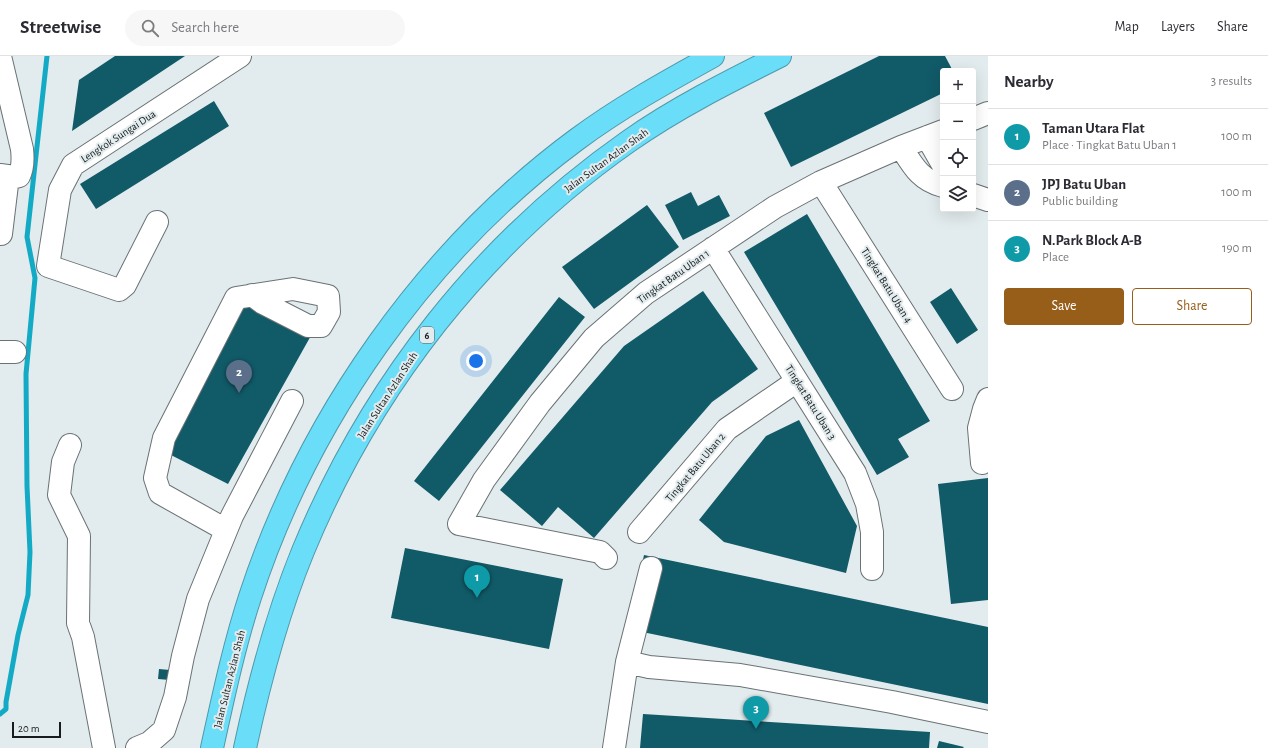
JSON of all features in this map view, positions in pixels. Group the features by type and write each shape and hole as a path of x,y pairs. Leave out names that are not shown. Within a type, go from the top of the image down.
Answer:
{"highway":[{"name":"Jalan Sultan Azlan Shah","path":"212,748 222,701 250,598 280,519 298,479 332,416 376,348 424,284 447,258 481,222 523,182 576,140 614,114 713,56"},
{"name":"Jalan Sultan Azlan Shah","path":"245,748 260,686 278,624 302,553 319,515 344,463 368,420 394,381 443,314 481,269 513,236 550,202 587,172 630,140 700,97 780,56"}],"street":[{"path":"0,56 23,154 20,174 17,176 4,175 2,234"},
{"name":"Lengkok Sungai Dua","path":"157,222 125,285 119,290 48,266 60,190 73,165 238,57"},
{"path":"976,118 988,113"},
{"path":"935,134 940,153"},
{"name":"Tingkat Batu Uban 1","path":"606,558 600,552 459,524 484,480 540,403 594,338 646,293 775,207 821,182 901,147 935,134"},
{"path":"901,147 911,164 922,176 933,184 940,185"},
{"name":"Tingkat Batu Uban 4","path":"821,182 952,389"},
{"path":"976,196 988,200"},
{"name":"Tingkat Batu Uban 3","path":"713,248 855,473 867,504 872,532 872,569"},
{"path":"229,523 160,494 155,478 164,438 236,298 252,295"},
{"name":"Tingkat Batu Uban 2","path":"639,532 727,429 797,381"},
{"path":"982,464 980,428 988,399"},
{"path":"137,748 149,743 164,730 175,697 183,656 198,599 229,523 292,401"},
{"path":"70,445 62,462 59,495 79,536 78,623 83,637 104,748"},
{"path":"614,748 627,662 651,568"},
{"path":"627,662 649,667 740,675 892,702 988,722"}],"building":[{"path":"115,56 185,56 72,131 79,80"},
{"path":"879,56 945,56 951,68 940,68 940,94 791,167 764,113"},
{"path":"214,101 229,126 96,209 80,184"},
{"path":"691,192 698,206 719,195 730,216 683,240 665,205"},
{"path":"647,205 679,247 594,309 562,267"},
{"path":"807,214 930,421 898,439 909,457 877,475 744,252"},
{"path":"951,288 978,330 957,344 930,302"},
{"path":"703,291 758,369 712,402 594,538 558,507 542,526 500,490 624,346"},
{"path":"559,297 585,317 439,501 414,481"},
{"path":"246,304 313,332 228,484 167,453"},
{"path":"799,420 857,526 846,573 724,542 699,520 766,436"},
{"path":"988,478 988,600 951,604 938,484"},
{"path":"405,548 563,579 549,649 391,618"},
{"path":"644,555 988,627 988,704 628,629"},
{"path":"159,669 170,670 170,680 158,679"},
{"path":"643,714 930,732 929,748 640,748"},
{"path":"939,741 964,747 937,748"}],"waterway":[{"path":"0,714 6,709 18,635 28,595 30,552 27,486 26,374 35,278 27,237 47,56"}],"place":[{"name":"JPJ Batu Uban","path":"239,393"},
{"name":"Taman Utara Flat","path":"477,598"},
{"name":"N.Park Block A-B","path":"756,729"}]}
